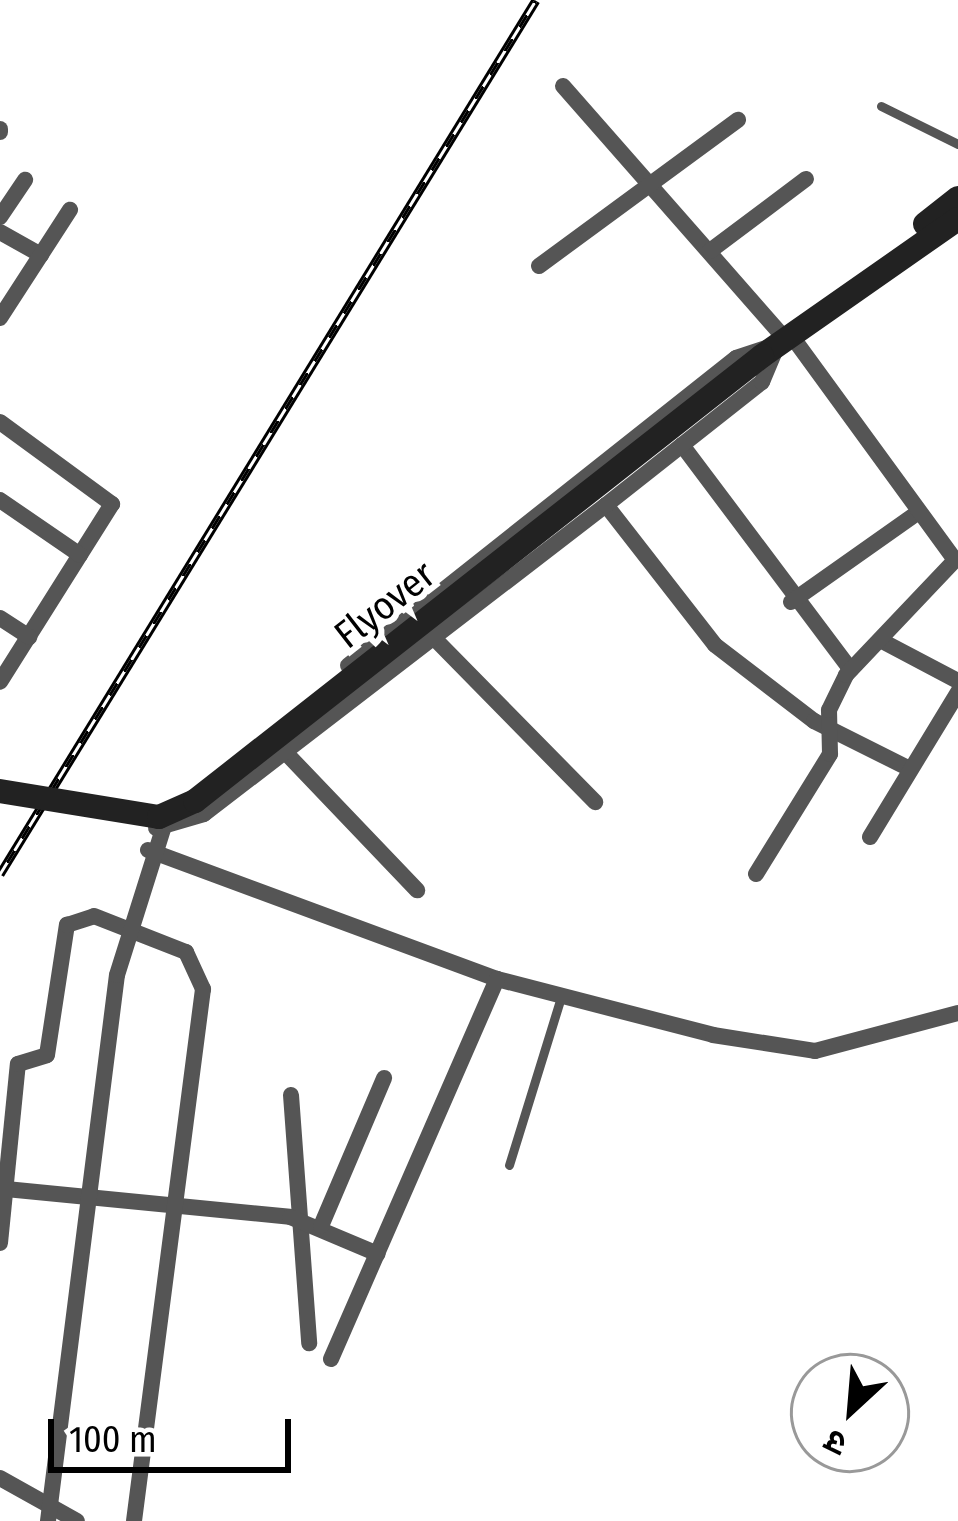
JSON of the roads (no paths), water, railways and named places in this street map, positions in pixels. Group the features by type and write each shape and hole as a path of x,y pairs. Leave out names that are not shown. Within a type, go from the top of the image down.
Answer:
{"main road":[{"path":"848,295 958,198"},
{"path":"848,295 958,219"},
{"name":"Flyover","path":"0,790 159,817 195,802 779,344 848,295"}],"street":[{"path":"563,86 710,251 954,565 851,670 830,710 830,754 756,874"},
{"path":"539,266 738,120"},
{"path":"0,217 25,179"},
{"path":"710,251 806,179"},
{"path":"0,318 70,210"},
{"path":"0,232 41,255"},
{"path":"156,828 204,814 606,505 770,374 779,344"},
{"path":"50,1514 125,926 156,828 736,358 779,344"},
{"path":"0,422 109,495 80,555 0,682"},
{"path":"682,445 790,602 851,670"},
{"path":"0,500 80,555"},
{"path":"606,505 703,634 833,732 910,769"},
{"path":"790,602 917,513"},
{"path":"0,618 28,637"},
{"path":"432,636 595,802"},
{"path":"882,641 958,681"},
{"path":"870,837 958,692"},
{"path":"286,753 417,890"},
{"path":"148,850 496,979 815,1052 958,1013"},
{"path":"0,1244 18,1064 47,1055 63,933 80,914 125,926 186,952 202,976 134,1521"},
{"path":"331,1359 496,979"},
{"path":"321,1226 384,1078"},
{"path":"291,1095 309,1343"},
{"path":"6,1189 172,1212 299,1219 378,1254"},
{"path":"0,1478 50,1514 76,1521"}],"lane":[{"path":"881,106 958,144"},
{"path":"508,1165 561,997"}],"railway":[{"path":"0,874 536,0"}]}
